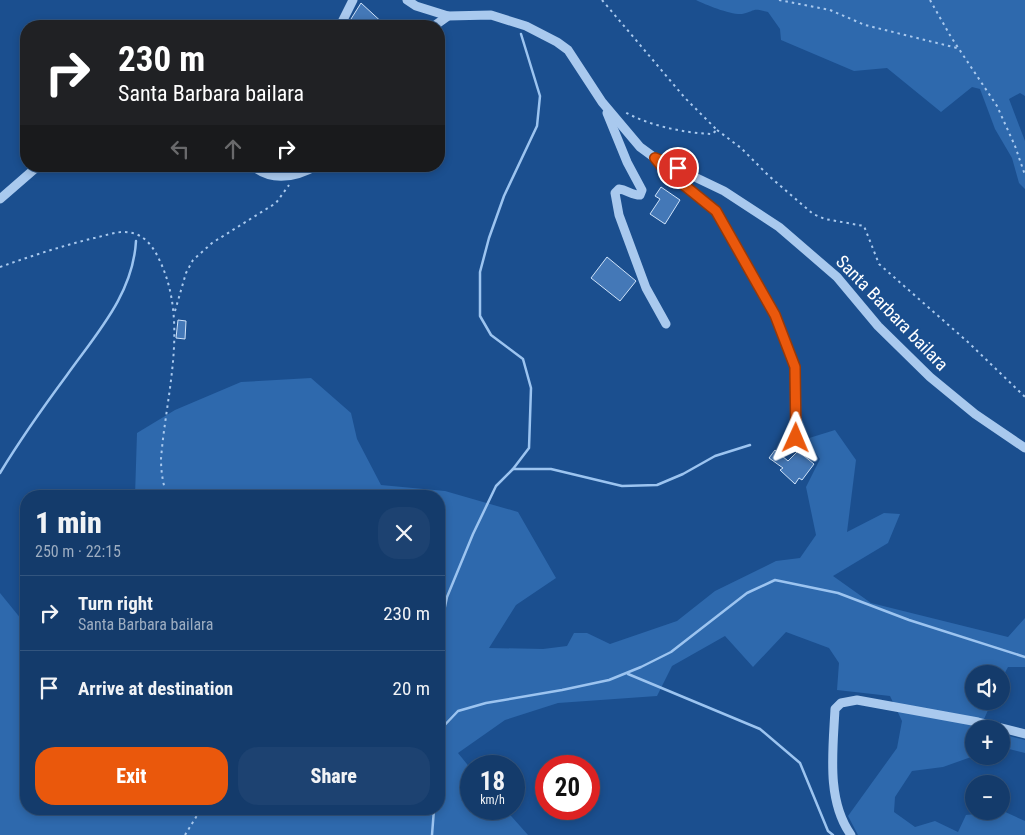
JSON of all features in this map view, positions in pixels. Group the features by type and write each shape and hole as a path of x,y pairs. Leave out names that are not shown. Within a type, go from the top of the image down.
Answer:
{"street":[{"path":"342,20 353,0"},
{"name":"Santa Barbara bailara","path":"407,0 416,6 448,16 471,14 504,18 557,42 568,50 602,102 640,147 655,158 724,191 779,227 837,276 878,326 930,377 975,414 1025,448"},
{"path":"442,20 448,16"},
{"path":"602,102 627,162 642,190 640,195 633,195 619,190 615,193 616,202 646,288 666,324"},
{"path":"655,158 663,168 716,211 775,315 795,367 797,428 793,448"},
{"path":"0,199 31,172"},
{"path":"262,172 271,175 291,176 301,172"},
{"path":"851,835 842,822 837,808 833,767 835,709 841,703 857,700 978,722 1025,734"}],"path":[{"path":"602,0 679,92 717,130 741,148 769,176 813,214 824,219 864,226 879,264 969,343 1025,397"},
{"path":"779,0 830,10 865,25 958,48"},
{"path":"930,0 958,48 997,106 1015,146 1025,175"},
{"path":"620,109 650,123 707,134 712,134 717,130"},
{"path":"174,313 186,273 193,260 212,244 276,203 284,195 291,176"},
{"path":"0,267 56,247 123,232 136,234 146,240 154,249 163,266 173,299 174,313 171,392 161,460 165,490"},
{"path":"185,835 198,815"}],"shaded area":[{"path":"696,0 1025,0 1025,96 1020,93 1009,99 1025,141 1025,189 1019,183 1012,158 995,129 980,89 972,87 941,112 887,68 854,71 781,40 780,29 768,12 756,10 737,14"},
{"path":"311,378 351,413 357,439 381,485 434,490 135,490 137,433 175,410 241,382"},
{"path":"835,430 856,460 847,532 884,513 900,514 888,543 833,576 871,603 1008,637 1025,618 1025,667 965,665 965,710 988,710 984,720 965,720 965,759 943,767 912,771 895,797 894,812 915,827 935,821 958,832 965,817 965,820 1010,820 1010,814 1025,821 1025,835 858,835 848,816 897,748 902,721 890,696 837,690 839,663 829,648 786,632 753,667 725,636 672,666 657,696 558,703 505,720 458,753 460,755 460,820 515,820 528,835 0,835 0,593 20,618 20,815 445,815 445,491 518,512 556,578 516,605 489,648 543,649 567,646 574,633 587,633 610,644 677,621 715,591 776,561 800,558 816,535 806,487 820,459 806,439"},
{"path":"1010,736 1025,740 1025,753 1010,749"}],"building":[{"path":"361,3 379,20 352,20"},
{"path":"661,187 680,200 665,224 650,214 660,199 655,196"},
{"path":"607,257 636,281 620,301 591,278"},
{"path":"178,320 186,321 185,339 176,338"},
{"path":"775,450 788,461 798,451 814,464 802,480 799,478 795,484 780,470 783,468 769,458"}],"waterway":[{"path":"513,469 529,448 531,388 523,359 491,335 480,316 480,272 489,238 504,196 537,126 540,96 521,34"},
{"path":"0,473 32,423 112,312 128,278 136,241"},
{"path":"445,606 447,597 473,534 496,486 513,469 551,469 622,486 657,485 683,474 715,456 750,445"},
{"path":"445,725 458,711 486,703 609,680 641,667 671,652 747,593 775,580 838,593 909,620 1025,657"},
{"path":"628,674 760,729 800,763 828,831 833,835"},
{"path":"432,835 434,815"}],"route":[{"path":"678,168 655,158 663,168 716,211 775,315 795,367 796,438"}]}
